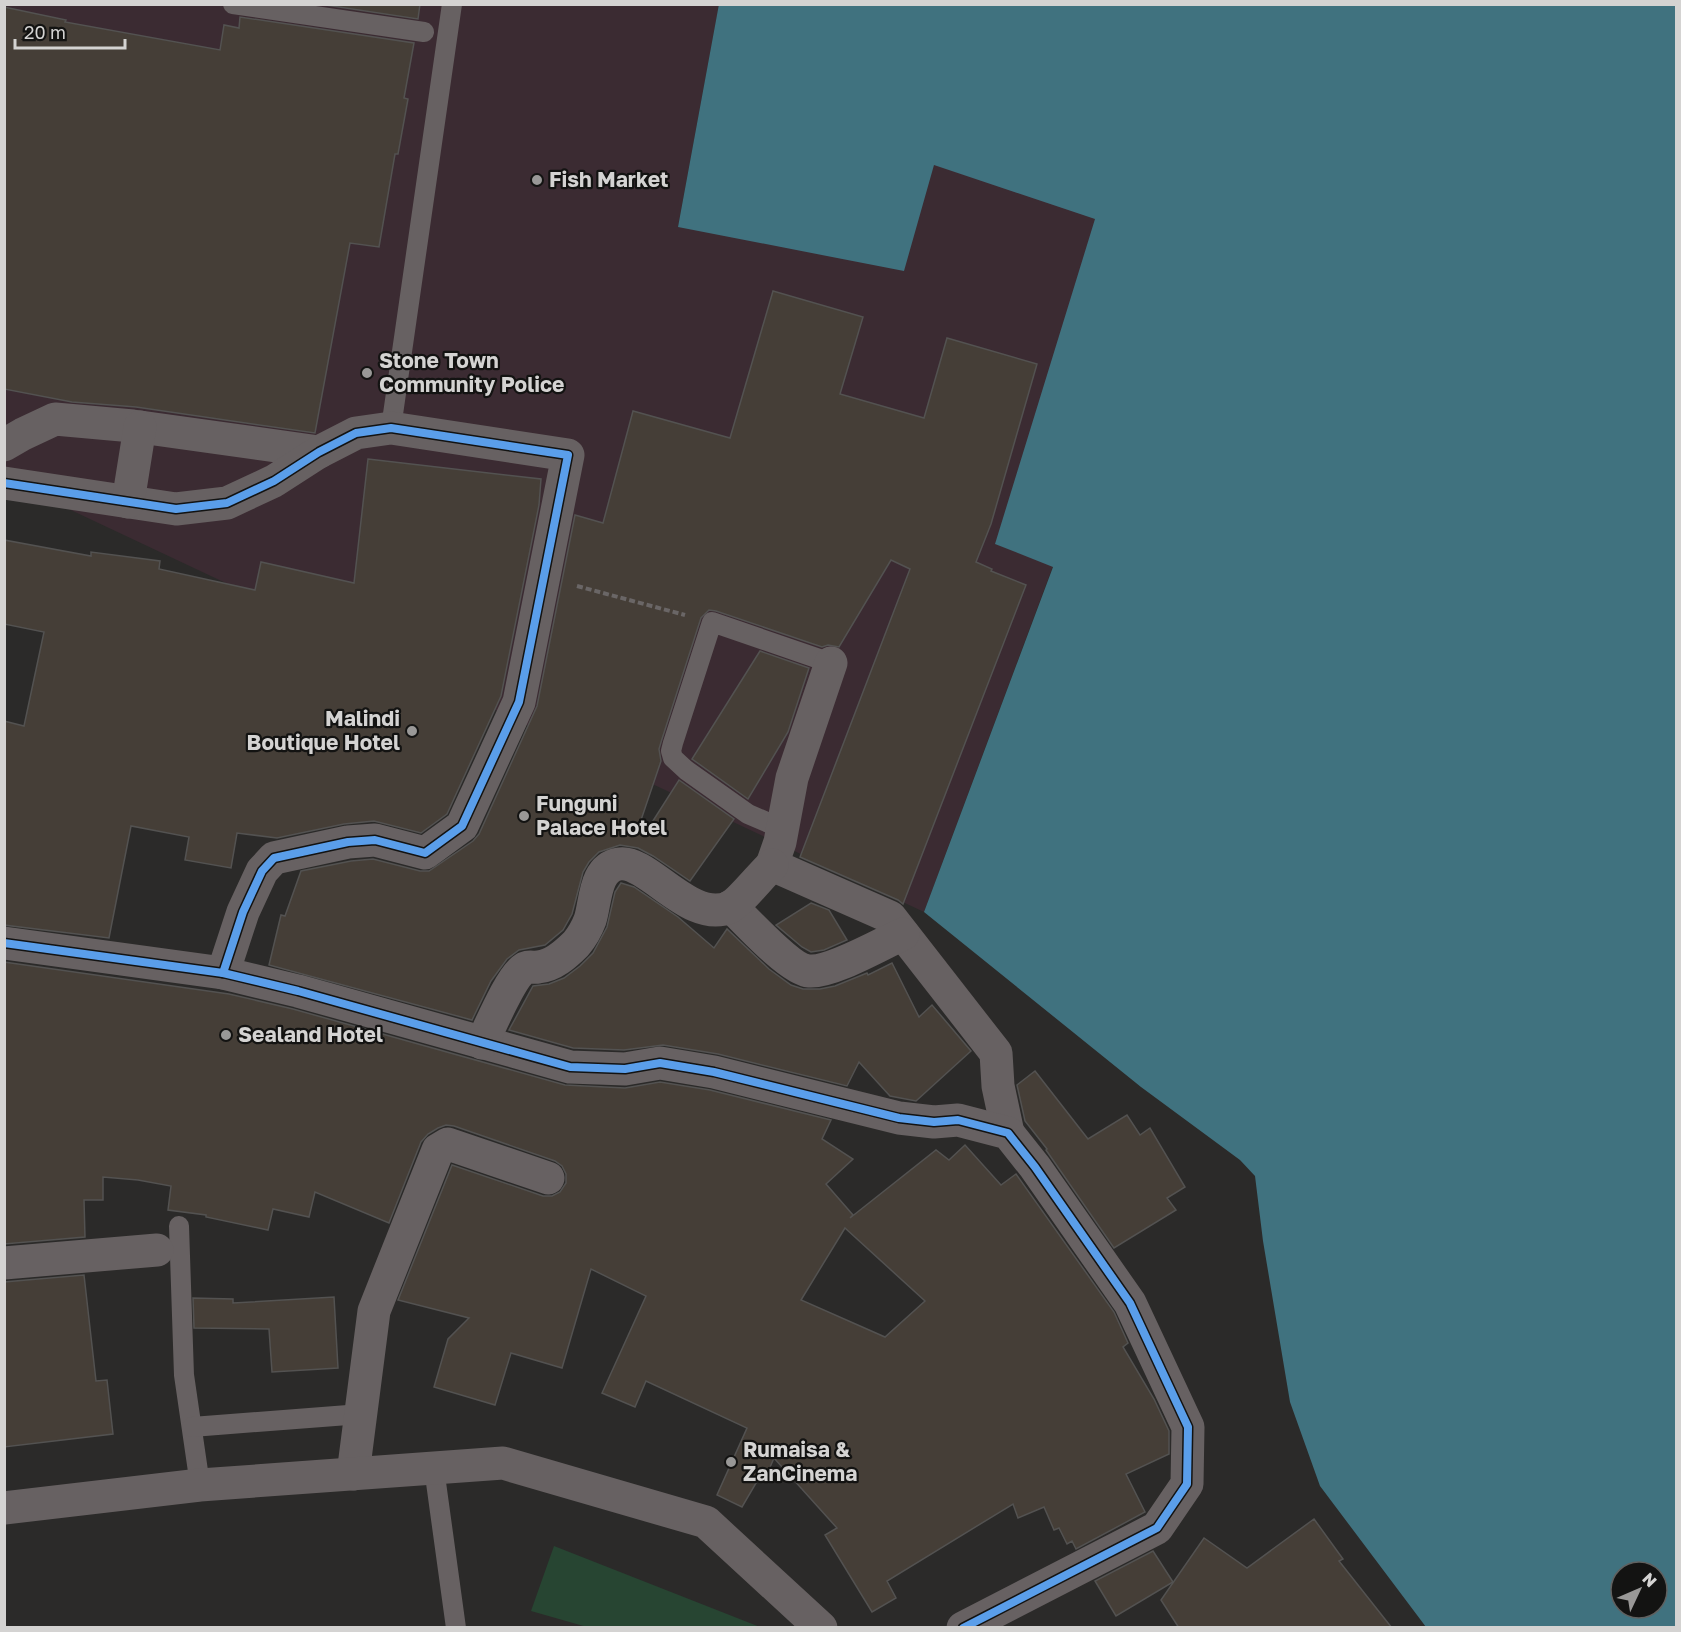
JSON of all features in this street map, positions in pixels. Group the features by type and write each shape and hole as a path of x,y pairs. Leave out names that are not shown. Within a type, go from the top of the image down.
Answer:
{"street":[{"path":"4,445 55,419 141,427 319,452"},
{"path":"128,502 141,427"},
{"path":"4,483 176,509 227,503 274,481 319,452 356,433 392,428 568,455 519,702 462,826 425,853 375,840 348,842 274,858 262,872 243,912 223,973"},
{"path":"482,1042 514,980 522,970 528,966 538,968 553,963 576,944 590,922 597,884 611,866 622,863 634,867 686,901 701,908 716,910 730,906 772,865 783,829 792,778 831,663"},
{"path":"772,865 890,918 996,1053 998,1086 1008,1133 1035,1167 1130,1303 1188,1427 1187,1484 1157,1528 963,1628"},
{"path":"730,906 794,966 807,971 824,970 903,934"},
{"path":"4,943 223,973 298,991 570,1067 625,1069 660,1063 714,1072 899,1118 934,1122 958,1120 1008,1133"},
{"path":"353,1474 374,1311 438,1150 448,1144 548,1178"},
{"path":"4,1263 168,1238"},
{"path":"4,1508 200,1485 503,1463 706,1522 821,1628"}],"lane":[{"path":"233,4 424,32"},
{"path":"392,428 452,4"},
{"path":"783,829 748,814 686,770 673,758 671,751 673,743 712,622 831,663"},
{"path":"168,1238 200,1485"},
{"path":"192,1427 361,1414"},
{"path":"434,1468 456,1628"}],"path":[{"path":"544,577 712,622"}],"shaded area":[{"path":"5,5 719,5 678,227 934,164 1096,218 996,544 1053,566 924,912 5,479"}],"green space":[{"path":"554,1546 760,1627 587,1627 531,1611"}],"water":[{"path":"719,4 1676,5 1676,1627 1426,1627 1320,1486 1290,1402 1263,1241 1255,1176 1240,1160 1141,1087 924,912 1053,567 995,544 1095,219 934,165 904,271 678,227"}],"building":[{"path":"319,4 420,4 418,19"},
{"path":"4,7 66,20 65,22 220,50 224,25 239,28 240,17 414,43 404,98 408,99 398,154 395,154 379,247 350,243 315,433 136,407 72,402 4,389"},
{"path":"773,291 863,317 840,394 924,418 947,338 1037,364 991,524 976,562 992,569 991,571 1026,585 903,904 800,857 910,569 891,560 839,647 828,645 822,647 716,611 709,610 701,618 659,749 661,761 641,820 651,824 679,780 734,819 690,881 638,848 620,845 599,852 583,872 572,914 563,930 545,945 519,950 507,959 491,981 472,1020 269,965 281,915 285,916 301,871 373,859 420,871 429,871 473,841 479,834 537,706 575,515 603,523 633,411 730,438"},
{"path":"368,459 541,479 539,505 501,696 447,814 421,833 374,821 344,824 277,838 237,833 231,868 185,860 189,837 131,826 109,938 4,925 4,721 24,726 44,632 4,624 4,540 91,556 91,552 160,561 159,569 255,590 261,562 354,583"},
{"path":"760,651 809,668 788,732 748,799 692,759"},
{"path":"621,883 634,887 678,917 714,948 727,929 769,969 791,985 803,989 835,986 867,973 868,975 892,963 919,1017 932,1005 971,1051 916,1101 890,1096 859,1062 847,1086 718,1054 663,1045 624,1050 573,1048 509,1030 533,986 549,984 564,978 593,953 607,927 615,892"},
{"path":"811,903 829,910 847,940 824,950 811,952 776,925"},
{"path":"4,962 229,994 293,1009 565,1085 625,1088 660,1082 710,1090 831,1120 822,1139 853,1159 826,1184 853,1215 850,1218 936,1150 949,1160 965,1145 1001,1185 1016,1174 1114,1312 1128,1343 1123,1347 1154,1399 1169,1431 1169,1454 1126,1474 1145,1512 1076,1549 1072,1541 1067,1544 1059,1528 1054,1530 1044,1507 1018,1518 1013,1504 887,1581 896,1598 872,1612 825,1535 837,1528 774,1458 767,1474 763,1471 742,1507 717,1495 747,1428 646,1381 635,1407 602,1393 646,1296 591,1269 562,1368 511,1353 495,1405 434,1387 448,1339 469,1318 398,1300 452,1165 543,1196 552,1196 560,1192 566,1183 566,1174 562,1166 555,1161 446,1125 428,1134 421,1142 389,1223 315,1192 309,1217 273,1209 268,1230 206,1217 206,1215 168,1210 171,1186 103,1177 103,1200 84,1200 85,1237 4,1244","holes":["845,1228 925,1301 885,1337 801,1300"]},
{"path":"1035,1071 1088,1139 1127,1115 1140,1135 1150,1128 1185,1187 1167,1198 1176,1210 1114,1248 1047,1149 1025,1121 1017,1085"},
{"path":"84,1275 96,1381 107,1380 113,1434 4,1447 4,1282"},
{"path":"334,1297 338,1368 272,1372 269,1329 194,1328 193,1298 233,1299 233,1303"},
{"path":"1314,1519 1343,1559 1339,1561 1392,1628 1179,1628 1161,1600 1204,1538 1247,1568"},
{"path":"1153,1551 1173,1582 1116,1616 1095,1581"}],"cycle path":[{"path":"4,483 176,509 227,503 274,481 319,452 356,433 391,428 568,455 519,702 462,826 425,853 375,840 348,842 274,858 262,871 243,912 223,973"},
{"path":"4,943 223,973 298,991 570,1067 625,1069 660,1063 714,1072 899,1118 934,1122 958,1120 1008,1133 1035,1167 1130,1303 1188,1427 1187,1484 1157,1528 963,1628"}],"place":[{"name":"Fish Market","path":"537,180"},
{"name":"Stone Town Community Police","path":"367,373"},
{"name":"Malindi Boutique Hotel","path":"412,731"},
{"name":"Funguni Palace Hotel","path":"524,816"},
{"name":"Sealand Hotel","path":"226,1035"},
{"name":"Rumaisa & ZanCinema","path":"731,1462"}]}
